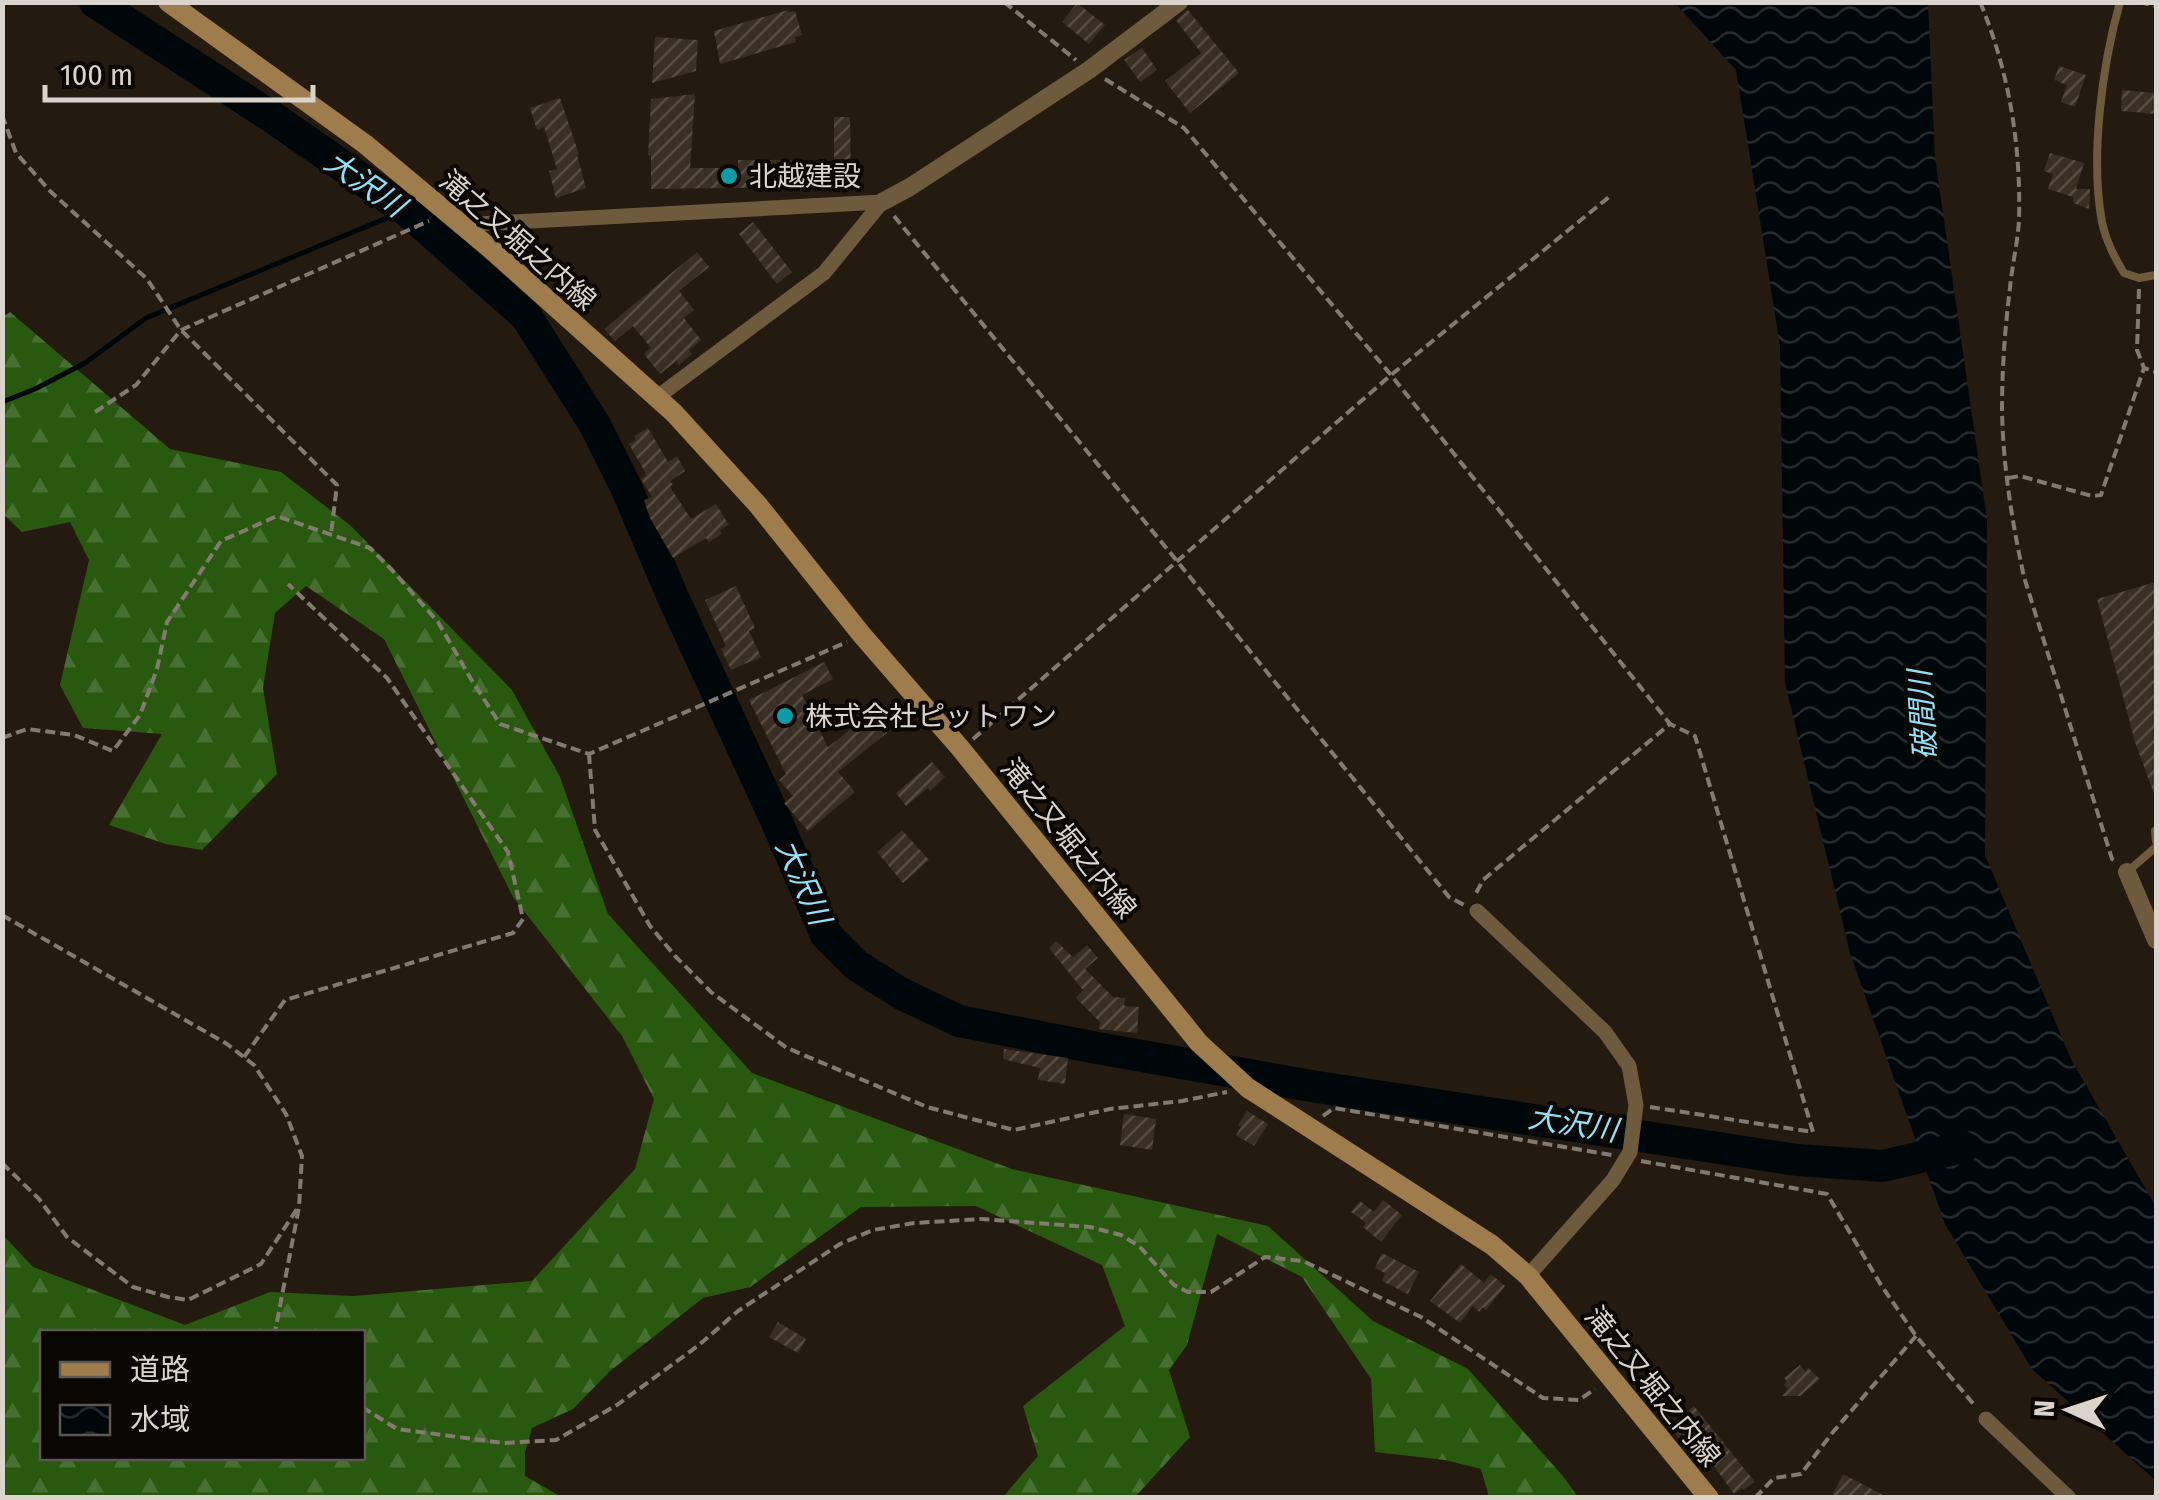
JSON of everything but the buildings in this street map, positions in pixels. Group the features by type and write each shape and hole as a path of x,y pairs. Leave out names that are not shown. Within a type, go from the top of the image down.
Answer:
{"main road":[{"name":"滝之又堀之内線","path":"168,2 365,144 492,250 674,414 758,504 862,636 961,748 1198,1044 1247,1088 1492,1245 1528,1276 1709,1498"}],"street":[{"path":"656,398 824,273 882,202 1089,70 1179,2"},
{"path":"453,219 882,202"},
{"path":"2127,872 2156,940"},
{"path":"1477,912 1605,1032 1629,1066 1636,1106 1628,1155 1613,1180 1528,1276"},
{"path":"1986,1419 2069,1498"}],"lane":[{"path":"2120,2 2108,46 2098,168 2102,222 2124,273 2139,278 2156,275"},
{"path":"2127,872 2156,844 2155,831"}],"path":[{"path":"1004,2 1089,70 1184,128 1391,375 1670,724 1695,736 1813,1132 1636,1106"},
{"path":"1980,2 1996,40 2012,108 2017,164 2018,220 2009,289 2002,409 2014,530 2024,577 2112,859 2127,872"},
{"path":"2139,2 2156,6"},
{"path":"2,115 16,153 51,192 148,279 182,330 337,485 331,534"},
{"path":"961,748 1391,375 1609,197"},
{"path":"882,202 1448,897 1477,912"},
{"path":"95,412 136,385 182,330 453,219"},
{"path":"2008,478 2020,476 2092,496 2102,495 2144,368 2137,350 2139,278"},
{"path":"2144,368 2156,372"},
{"path":"2,738 27,730 43,731 74,735 113,751 140,715 157,669 167,622 221,540 277,516 370,548 438,622 500,724 589,754 862,636"},
{"path":"244,1056 285,1000 513,933 523,919 508,852 387,678 288,584"},
{"path":"1477,912 1474,895 1482,880 1670,724"},
{"path":"589,754 595,830 650,926 711,992 787,1048 926,1107 1014,1130 1110,1108 1182,1101 1247,1088"},
{"path":"2,915 226,1044 254,1065 286,1114 302,1156 298,1208 275,1330"},
{"path":"1306,1127 1334,1108 1628,1155 1828,1194 1916,1336 1986,1419"},
{"path":"2,1163 39,1198 67,1237 133,1287 188,1300 261,1264 298,1208"},
{"path":"365,1409 397,1428 504,1443 556,1440 617,1405 699,1346 738,1310 840,1244 873,1230 914,1222 981,1219 1090,1227 1122,1235 1139,1246 1174,1286 1188,1292 1211,1292 1266,1257 1303,1261 1421,1317 1543,1398 1579,1400 1612,1378"},
{"path":"1755,1498 1774,1478 1801,1474 1916,1336"}],"green space":[{"path":"10,312 170,449 281,472 351,526 512,690 560,777 608,914 752,1073 1012,1169 1268,1226 1373,1321 1468,1369 1578,1497 1489,1497 1481,1469 1445,1460 1375,1452 1371,1379 1302,1277 1217,1234 1187,1345 1169,1370 1190,1437 1135,1497 1003,1497 1038,1456 1023,1406 1125,1326 1102,1265 976,1206 861,1207 750,1287 703,1298 610,1371 573,1409 532,1428 525,1452 525,1476 558,1495 577,1497 3,1497 3,1235 33,1267 185,1325 270,1292 354,1296 532,1281 635,1169 654,1099 622,1036 513,897 384,639 306,586 275,613 263,688 277,774 202,850 166,844 109,825 162,734 83,728 60,685 89,560 70,522 22,532 3,514 2,317"}],"water":[{"name":"破間川","path":"1675,3 1928,3 1935,157 1987,520 1985,855 2071,1059 2156,1207 2156,1481 2032,1369 1945,1224 1850,953 1785,683 1780,346 1736,70"}],"waterway":[{"name":"大沢川","path":"95,2 406,210 526,316 595,425 626,487 826,935 856,965 902,994 959,1021 1097,1048 1311,1086 1797,1160 1883,1166 1963,1147"},
{"path":"2,402 85,363 146,318 406,210"}],"place":[{"name":"北越建設","path":"729,176"},
{"name":"株式会社ピットワン","path":"785,716"}]}
